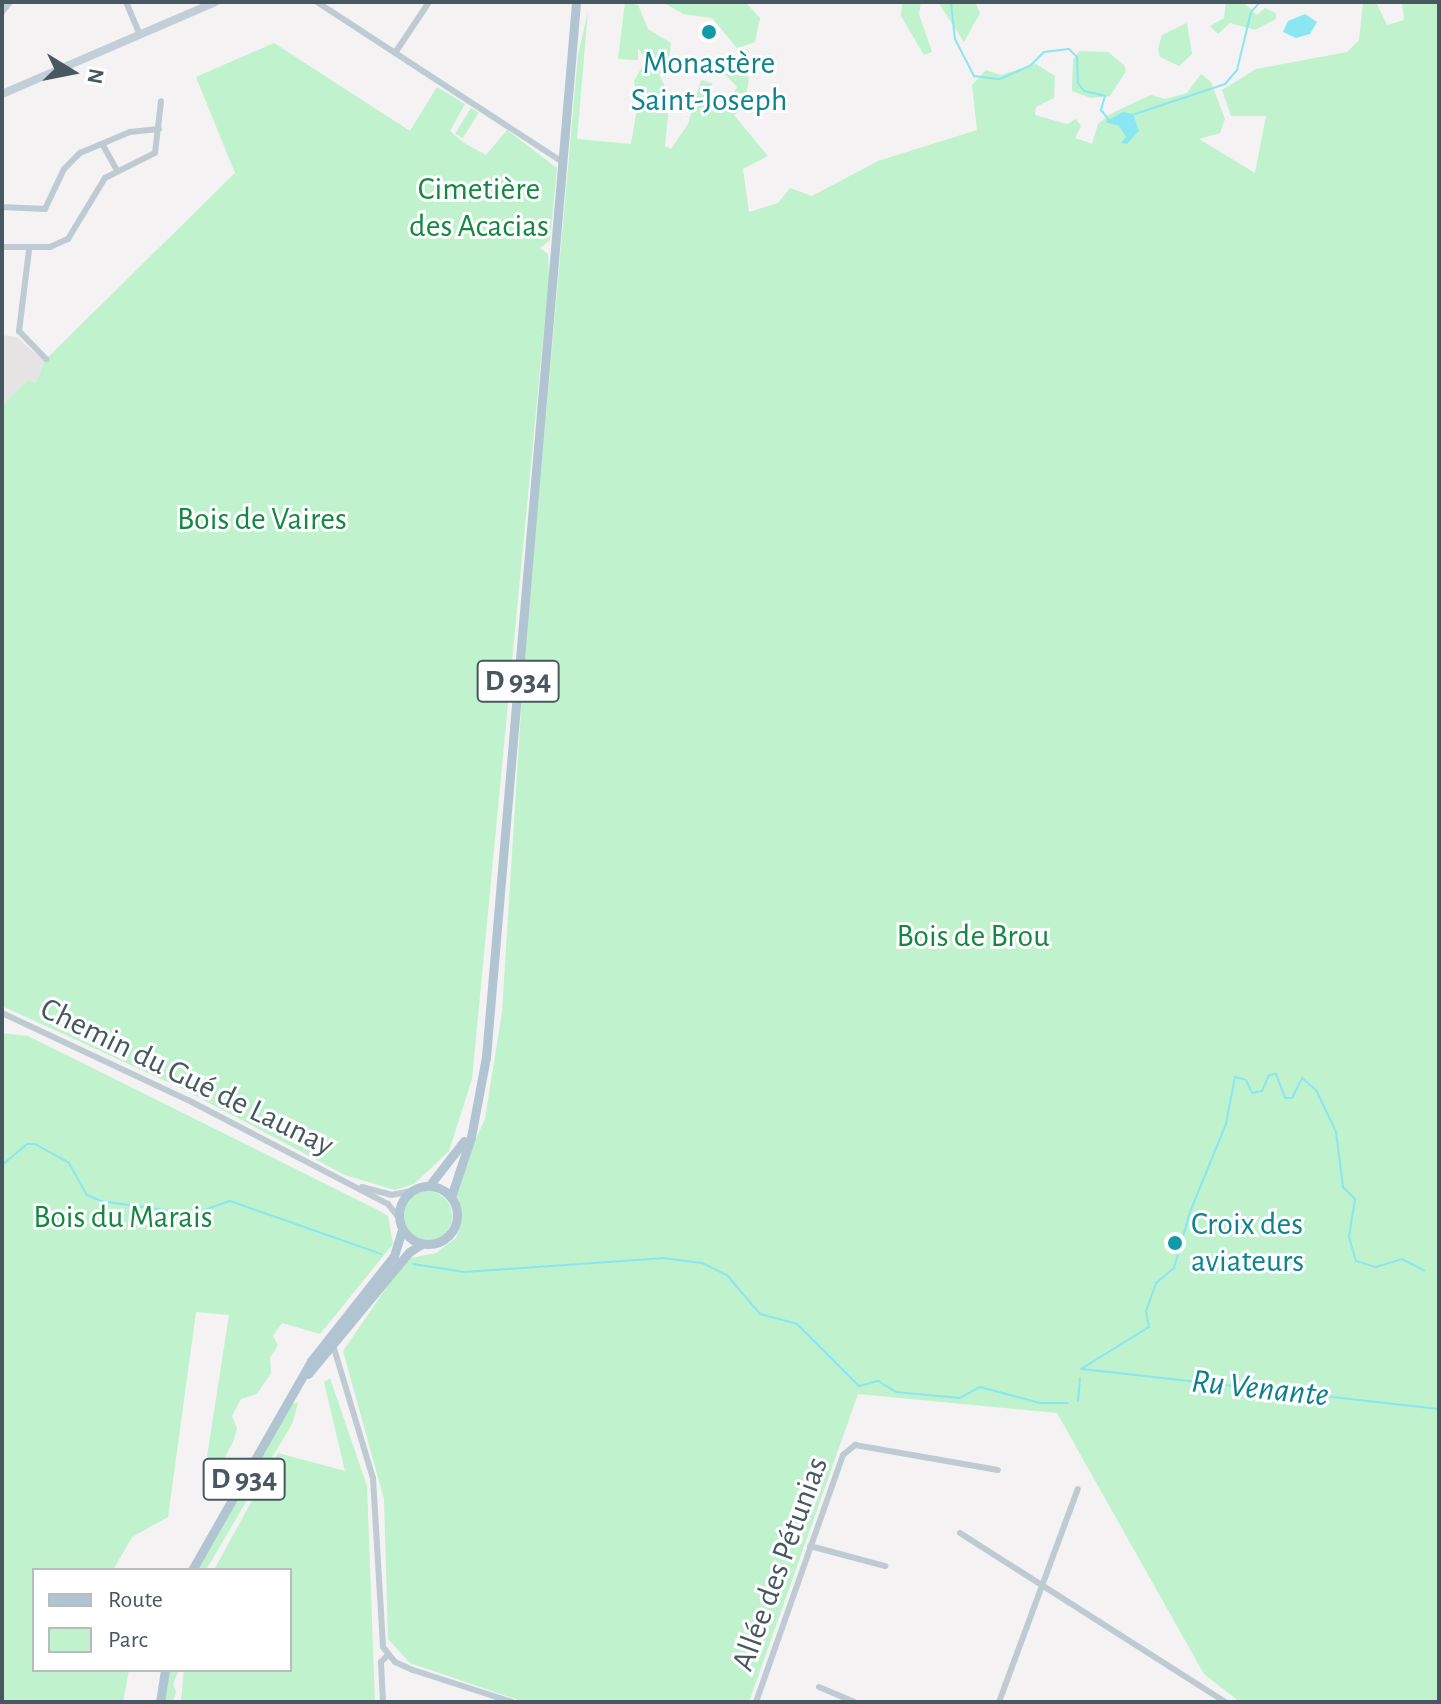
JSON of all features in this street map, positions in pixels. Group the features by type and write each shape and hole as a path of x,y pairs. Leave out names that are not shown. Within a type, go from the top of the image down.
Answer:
{"main road":[{"path":"2,94 216,2"},
{"name":"D 934","path":"451,1197 477,1112 487,1042 576,2"},
{"name":"D 934","path":"429,1186 454,1160 477,1112"},
{"path":"429,1186 451,1197 457,1209 454,1228 440,1242 422,1244 402,1230 399,1218 411,1191 429,1186"},
{"name":"D 934","path":"193,1568 324,1340 394,1256 402,1230"},
{"name":"D 934","path":"295,1389 409,1252 422,1244"},
{"path":"160,1702 165,1672"}],"street":[{"path":"2,12 10,2"},
{"path":"126,2 140,35"},
{"path":"317,2 563,162"},
{"path":"395,53 429,2"},
{"path":"2,247 29,250 68,239 99,184 116,169 150,158 159,129 161,101"},
{"path":"2,207 45,209 70,161 130,132 159,129"},
{"path":"104,147 116,169"},
{"path":"29,250 19,331 46,359"},
{"name":"Chemin du Gué de Launay","path":"2,1013 153,1083 388,1204 399,1218"},
{"name":"Chemin du Gué de Launay","path":"350,1185 391,1195 411,1191"},
{"path":"358,1299 332,1344 373,1478 380,1638 388,1655 413,1670 512,1702"},
{"name":"Allée des Pétunias","path":"756,1702 843,1455 855,1445 998,1470"},
{"path":"999,1702 1078,1489"},
{"path":"960,1533 1225,1702"},
{"path":"810,1546 885,1566"},
{"path":"383,1702 381,1662 388,1655"},
{"path":"819,1687 854,1702"}],"shaded area":[{"path":"2,335 17,337 45,362 36,383 28,380 2,405"}],"green space":[{"name":"Bois de Brou","path":"625,2 638,5 648,29 671,43 668,67 659,75 670,96 665,146 671,149 688,124 701,80 712,83 713,104 726,106 737,87 721,70 749,77 745,107 734,115 768,156 743,169 749,212 778,203 790,188 812,196 878,161 977,130 972,85 986,70 1001,75 1036,64 1055,76 1054,98 1036,107 1035,115 1067,124 1076,119 1081,126 1075,138 1092,144 1098,124 1110,114 1151,95 1165,99 1187,93 1201,74 1211,82 1225,119 1220,133 1199,139 1255,173 1266,116 1231,116 1222,90 1256,69 1347,52 1359,40 1363,2 1376,2 1387,25 1404,20 1402,2 1439,2 1439,1702 1240,1702 1204,1674 1057,1413 858,1394 749,1702 524,1702 410,1663 388,1639 384,1499 343,1351 406,1259 436,1253 456,1238 461,1223 455,1185 485,1119 502,1012 524,664 578,55 588,11 577,139 631,144 638,103 634,81 646,60 638,48 638,60 618,59"},
{"path":"663,2 745,2 760,18 755,42 737,48 712,18 683,14"},
{"path":"902,2 921,2 919,14 932,52 924,55 901,16"},
{"path":"938,2 975,2 980,13 964,42"},
{"path":"1226,2 1243,2 1257,15 1265,8 1276,13 1276,19 1255,30 1230,23 1218,34 1210,26 1224,18"},
{"path":"1187,23 1192,54 1179,66 1160,57 1158,49 1162,35"},
{"name":"Bois de Vaires","path":"274,43 410,131 437,87 465,104 450,131 464,143 486,155 507,130 557,168 550,240 540,248 548,254 549,276 472,1079 449,1151 414,1184 395,1190 345,1175 183,1089 2,1006 2,405 28,380 36,383 46,359 235,173 196,77"},
{"path":"1079,51 1108,52 1124,65 1126,71 1110,96 1091,98 1072,91 1073,60"},
{"path":"471,108 479,113 463,138 455,133"},
{"name":"Bois du Marais","path":"2,1033 28,1036 376,1209 388,1216 393,1244 320,1334 282,1323 273,1336 278,1345 270,1358 271,1373 257,1394 241,1399 232,1416 237,1428 233,1442 211,1484 204,1476 229,1315 196,1312 168,1517 132,1537 114,1568 32,1568 32,1672 129,1672 123,1702 2,1702"},
{"path":"427,1191 445,1198 452,1216 445,1234 427,1241 409,1234 402,1216 409,1198"},
{"path":"330,1378 367,1486 375,1702 181,1702 184,1672 292,1672 292,1568 215,1568 278,1453 345,1471 324,1382"},
{"path":"298,1402 293,1422 207,1568 197,1568 291,1405"},
{"path":"169,1672 178,1672 173,1684 176,1692 173,1702 164,1702"}],"water":[{"path":"1305,14 1317,22 1310,34 1296,38 1283,32 1288,21"},
{"path":"1123,112 1133,114 1139,131 1127,144 1121,143 1126,137 1119,126 1105,122"}],"waterway":[{"path":"951,2 955,39 974,76 1000,79 1031,65 1044,52 1069,49 1077,57 1078,83 1084,91 1105,96 1101,110 1109,120"},
{"path":"1135,114 1225,84 1237,70 1251,12 1260,2"},
{"path":"1081,1369 1149,1327 1146,1311 1156,1283 1174,1268 1190,1212 1226,1124 1235,1077 1246,1080 1252,1093 1262,1091 1269,1075 1276,1074 1285,1098 1292,1098 1302,1078 1316,1090 1336,1132 1343,1187 1355,1199 1349,1237 1356,1261 1376,1267 1402,1259 1424,1270"},
{"path":"2,1165 27,1144 35,1144 69,1163 87,1195 101,1201 192,1214 230,1201 381,1254"},
{"path":"413,1264 464,1272 662,1258 702,1263 727,1275 760,1314 797,1324 859,1386 878,1381 896,1392 960,1398 980,1387 1040,1403 1068,1403"},
{"name":"Ru Venante","path":"1082,1369 1439,1409"},
{"path":"1078,1401 1080,1378"}],"place":[{"name":"Monastère Saint-Joseph","path":"709,32"},
{"name":"Croix des aviateurs","path":"1175,1243"}],"park label":[{"name":"Cimetière des Acacias","path":"479,208"}]}
